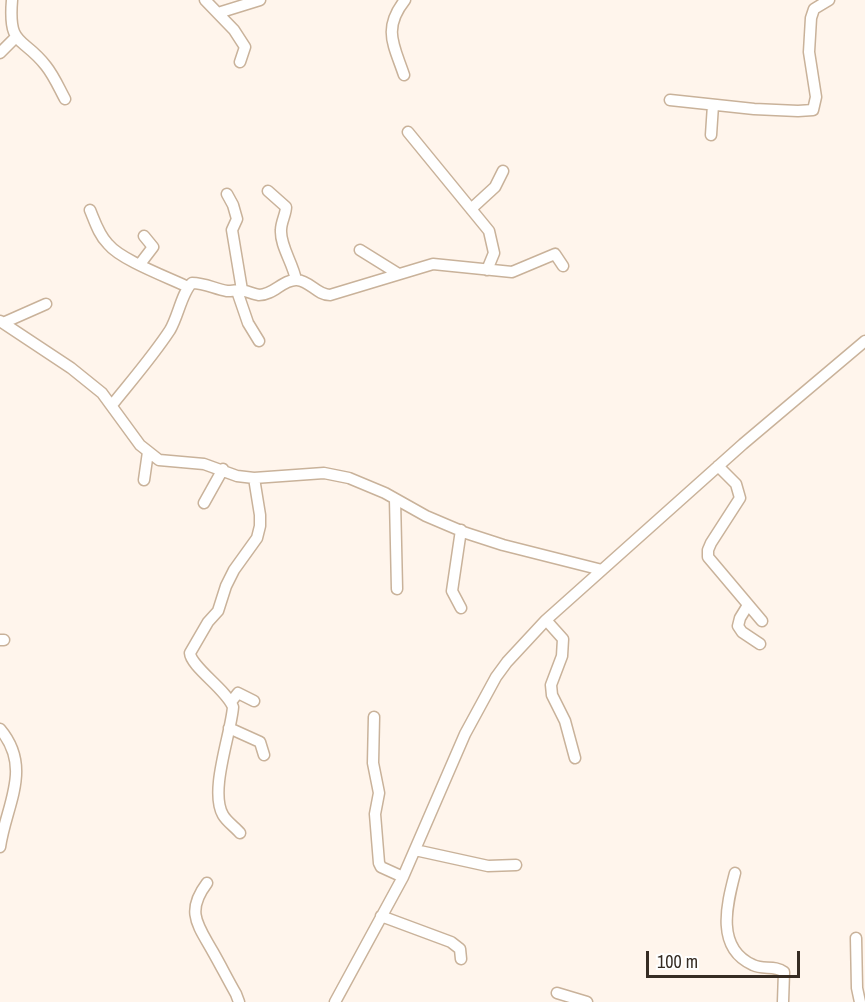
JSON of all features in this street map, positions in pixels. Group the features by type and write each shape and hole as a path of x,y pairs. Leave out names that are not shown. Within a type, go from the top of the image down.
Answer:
{"street":[{"path":"12,0 12,26 16,37 46,65 65,99"},
{"path":"205,0 234,30 245,47 240,62"},
{"path":"218,14 260,0"},
{"path":"404,75 392,40 391,28 405,0"},
{"path":"813,0 827,1"},
{"path":"670,100 798,111 813,110 816,105 816,91 809,52 811,18 814,9 827,1"},
{"path":"0,53 16,37"},
{"path":"711,135 713,105"},
{"path":"408,132 489,231 494,253 487,270"},
{"path":"471,209 495,188 503,171"},
{"path":"268,191 286,207 281,236 296,280"},
{"path":"227,194 237,219 232,230 239,290 248,323 259,340"},
{"path":"90,210 108,246 188,287"},
{"path":"140,264 153,247 144,236"},
{"path":"360,250 398,273"},
{"path":"112,405 170,330 178,316 188,287 192,283 260,295 267,294 289,281 301,280 323,295 330,295 433,264 512,272 555,254 562,266"},
{"path":"2,322 46,304"},
{"path":"2,322 71,368 102,393 140,445 159,460 204,464 237,476 254,478 324,473 350,478 426,516 461,530 503,545 602,570"},
{"path":"335,1002 403,877 465,735 490,687 507,662 546,620 718,466 865,341"},
{"path":"144,480 147,452"},
{"path":"718,466 736,484 740,498 711,543 708,557 762,621"},
{"path":"204,503 223,469"},
{"path":"240,832 223,816 219,802 222,760 232,714 231,702 193,661 190,653 208,622 218,611 226,585 234,570 257,538 260,515 254,478"},
{"path":"395,499 396,589"},
{"path":"461,530 452,591 461,608"},
{"path":"748,605 738,626 742,632 760,644"},
{"path":"546,620 563,639 562,656 551,685 552,695 565,722 575,758"},
{"path":"231,702 238,693 255,701"},
{"path":"374,717 373,763 379,793 375,814 379,863 381,867 403,877"},
{"path":"229,728 260,742 264,755"},
{"path":"0,729 13,752 17,774 16,789 3,824 0,847"},
{"path":"415,850 488,866 516,865"},
{"path":"735,873 726,916 733,947 742,958 754,966 778,968 784,972 783,1002"},
{"path":"207,883 198,895 195,911 198,926 239,1002"},
{"path":"381,916 451,942 460,949 461,959"},
{"path":"856,938 857,988 862,1002"},
{"path":"557,993 587,1002"},
{"path":"862,1002 865,996"}]}
